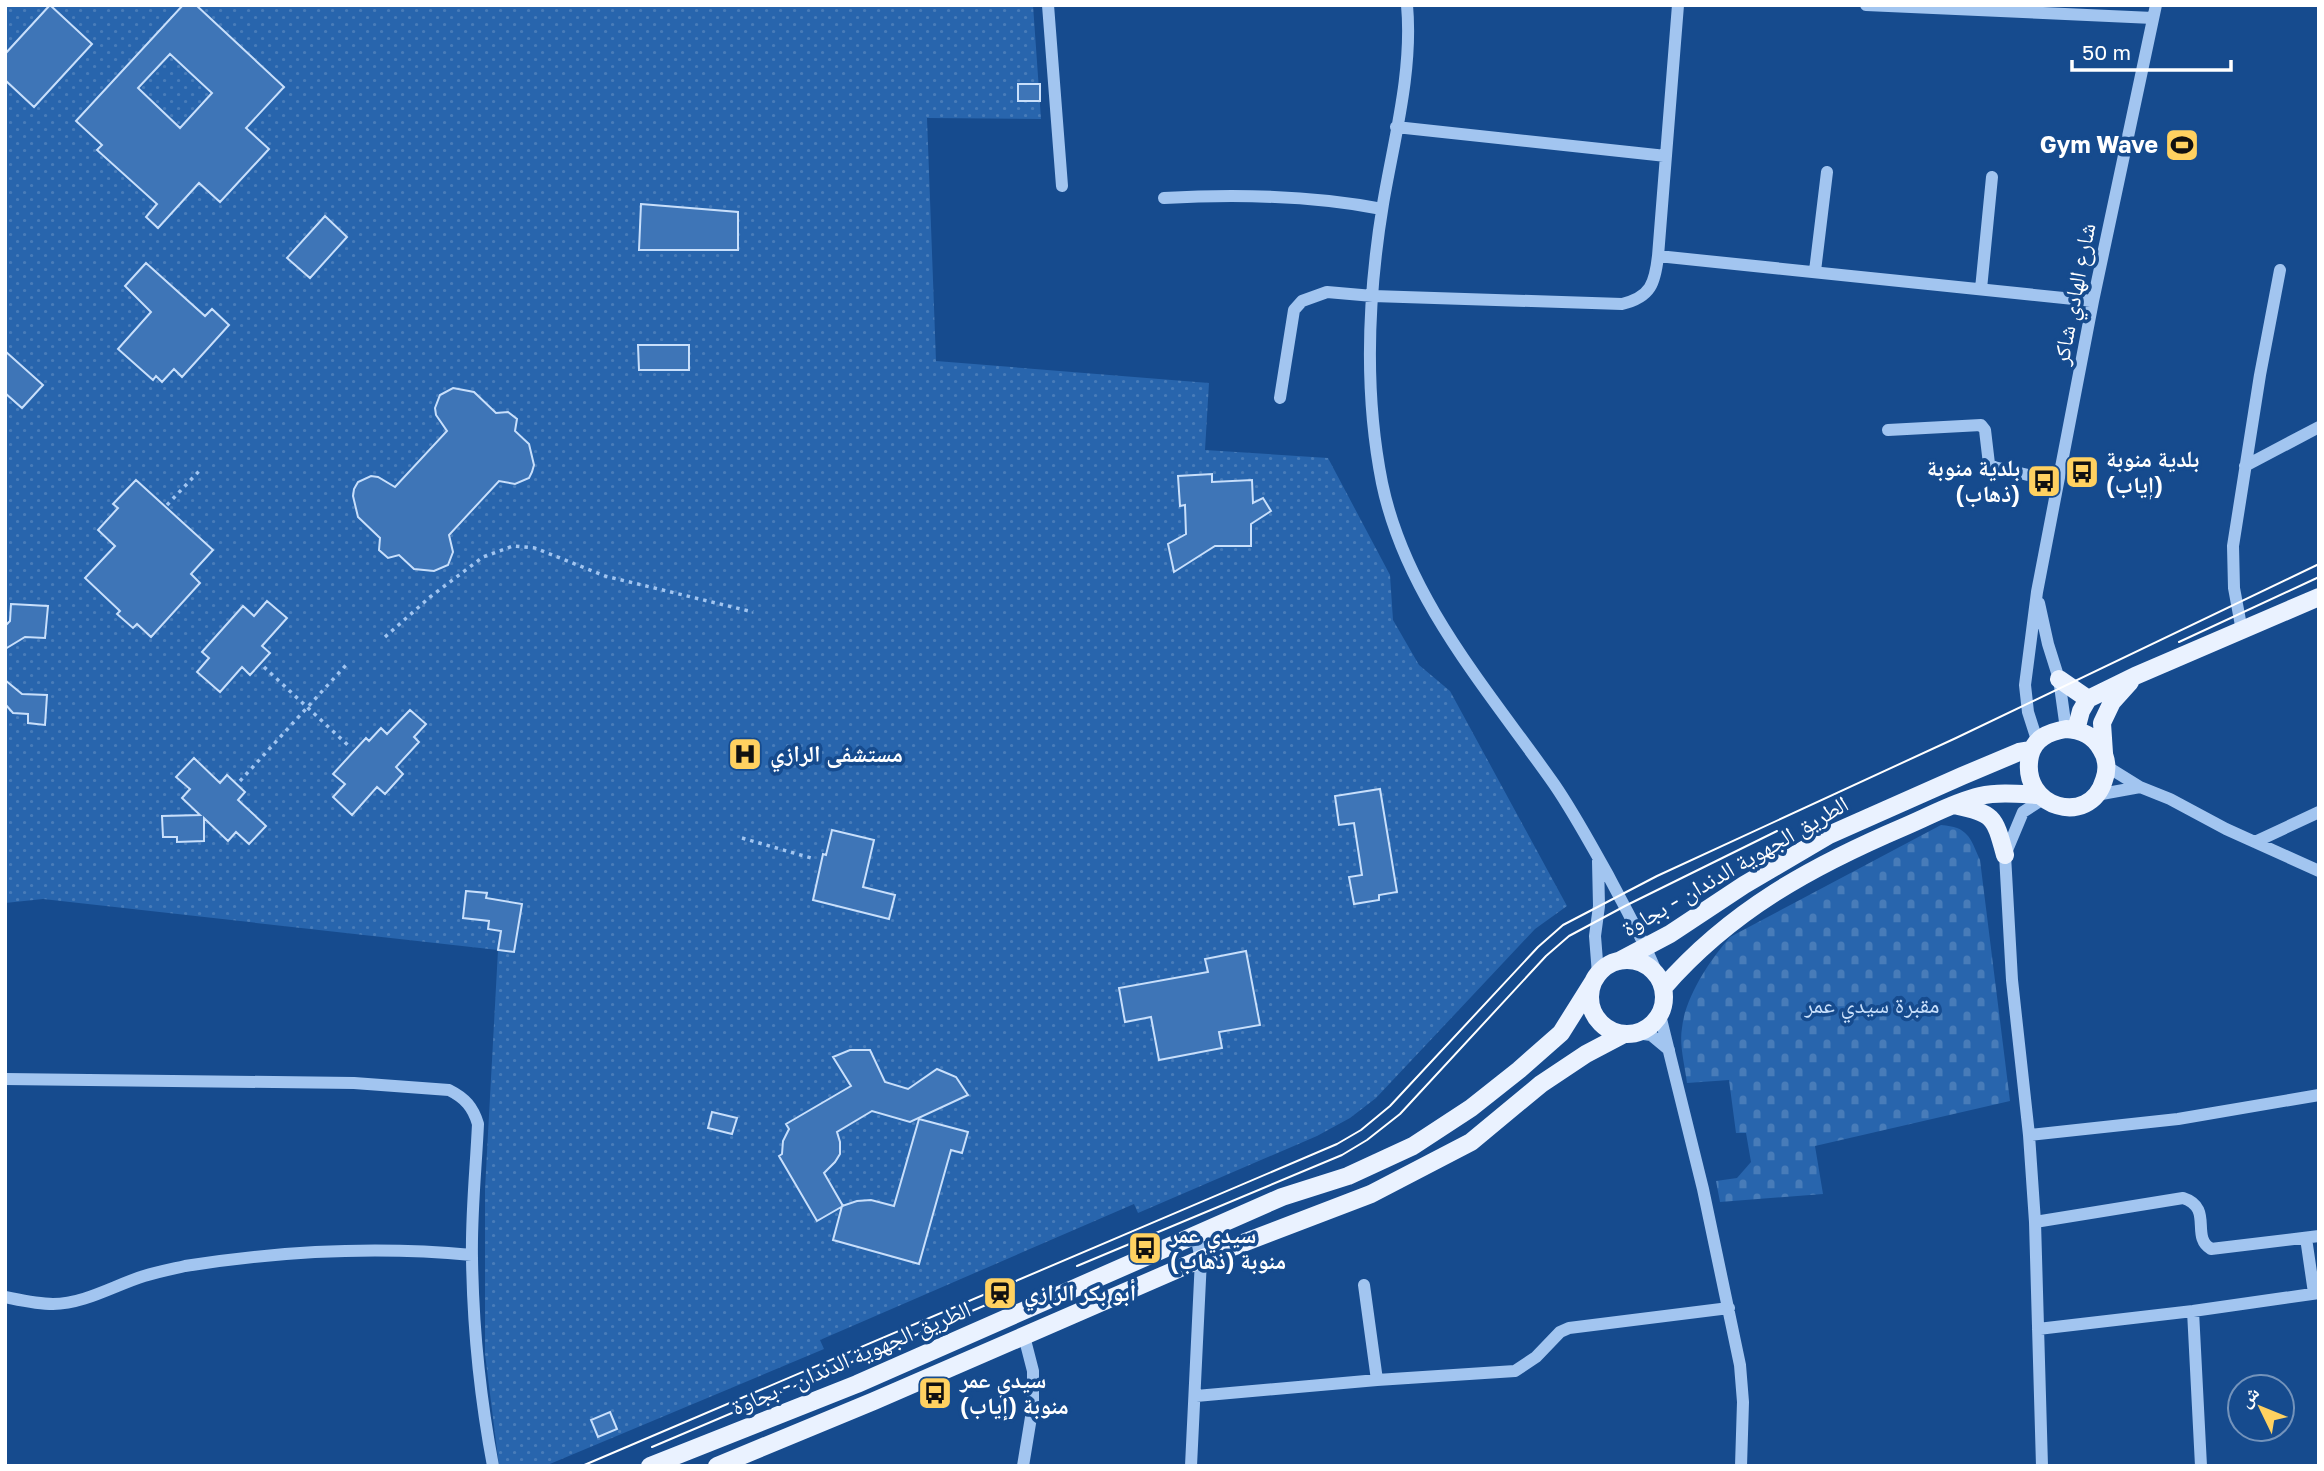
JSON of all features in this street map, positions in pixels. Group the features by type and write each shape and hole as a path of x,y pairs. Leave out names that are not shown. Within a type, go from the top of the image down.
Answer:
{"main road":[{"path":"2071,730 2088,699 2319,597"},
{"path":"2105,760 2093,738 2071,730 2056,731 2034,745 2028,768 2029,778 2041,797 2053,805 2076,807 2096,795 2102,786 2105,760 2102,723 2117,696 2135,676"},
{"path":"2059,679 2088,699"},
{"name":"الطريق الجهوية الدندان - بجاوة","path":"1619,961 1670,934 1744,885 1829,835 2034,745"},
{"name":"الطريق الجهوية الدندان - بجاوة","path":"1660,981 1684,964 1720,930 1757,903 1865,844 1980,796 2001,794 2041,797"},
{"path":"1954,805 1983,811 1993,821 2005,855"},
{"path":"1631,960 1643,963 1660,981 1663,1006 1654,1023 1630,1033 1604,1025 1596,1017 1590,996 1592,984 1607,966 1631,960"},
{"name":"الطريق الجهوية الدندان - بجاوة","path":"650,1466 857,1384 1282,1197 1348,1176 1413,1146 1471,1108 1561,1033 1598,974"},
{"name":"الطريق الجهوية الدندان - بجاوة","path":"717,1466 1201,1259 1371,1194 1471,1142 1541,1084 1586,1054 1630,1033"}],"street":[{"path":"1048,5 1062,186"},
{"path":"1407,5 1408,45 1382,209 1373,296 1370,388 1374,437 1388,505 1404,557 1426,599 1452,641 1556,788 1598,857 1646,945 1660,981"},
{"path":"1280,398 1294,310 1302,301 1327,292 1373,296 1622,304 1632,302 1649,290 1656,279 1678,5"},
{"path":"1866,5 2154,11"},
{"name":"شارع الهادي شاكر","path":"2034,745 2025,685 2037,592 2093,301 2154,11"},
{"path":"1396,127 1666,156"},
{"path":"1815,271 1827,172"},
{"path":"1981,289 1992,177"},
{"path":"1164,198 1221,195 1316,198 1382,209"},
{"path":"1658,256 2093,301"},
{"path":"2242,631 2234,588 2233,546 2280,270"},
{"path":"1888,430 1981,425 1985,430 1989,464 2058,482"},
{"path":"2245,466 2319,427"},
{"name":"شارع الهادي شاكر","path":"2037,592 2071,730"},
{"path":"2105,760 2140,787 2319,871"},
{"path":"2096,795 2140,787"},
{"path":"2041,797 2023,811 2005,855 2012,980 2029,1135 2035,1222 2042,1466"},
{"path":"2255,842 2319,812"},
{"path":"1598,857 1599,906 1595,936 1598,974"},
{"path":"1660,1015 1729,1308 1743,1402 1741,1466"},
{"path":"1630,1033 1651,1035 1669,1051"},
{"path":"5,1079 354,1083 449,1090 468,1103 478,1124 472,1255 476,1348 493,1466"},
{"path":"2029,1135 2178,1119 2319,1095"},
{"path":"2035,1222 2183,1198 2198,1208 2203,1242 2211,1250 2313,1237 2316,1293 2038,1329"},
{"path":"1191,1466 1201,1259 1196,1236"},
{"path":"5,1297 54,1304 71,1301 145,1275 182,1267 279,1254 376,1250 472,1255"},
{"path":"1364,1285 1377,1380"},
{"path":"1196,1396 1516,1370 1527,1365 1560,1332 1569,1328 1729,1308"},
{"path":"2193,1311 2201,1466"},
{"path":"1023,1466 1033,1394 1033,1371 1024,1336"}],"path":[{"path":"167,505 202,468"},
{"path":"385,637 430,597 483,557 513,546 535,548 605,576 753,612"},
{"path":"240,781 347,664"},
{"path":"264,667 351,748"},
{"path":"742,838 811,858"}],"green space":[{"name":"مستشفى الرازي","path":"5,5 1033,5 1041,119 927,118 936,361 1209,383 1205,450 1328,458 1390,575 1393,620 1419,665 1450,691 1567,906 1535,929 1376,1098 1350,1118 1317,1136 1138,1213 1134,1204 820,1340 824,1349 545,1466 499,1466 485,1354 485,1189 498,950 43,899 5,903"},
{"name":"مقبرة سيدي عمر","path":"1941,825 1963,831 1980,860 2010,1101 1815,1146 1823,1194 1720,1202 1716,1181 1737,1178 1751,1162 1746,1133 1736,1133 1729,1080 1687,1083 1681,1035 1688,1004 1700,979 1730,937"}],"building":[{"path":"50,5 92,44 34,107 5,80 5,54"},
{"path":"183,5 196,5 284,87 246,128 269,149 220,202 199,183 158,228 146,217 157,204 97,150 102,145 76,121","holes":["170,54 212,93 180,128 138,88"]},
{"path":"1018,84 1040,84 1040,101 1018,101"},
{"path":"641,204 738,212 738,250 639,250"},
{"path":"325,216 347,237 310,278 287,258"},
{"path":"146,263 205,316 212,309 229,325 182,377 174,369 162,382 156,376 153,380 118,349 151,312 125,286"},
{"path":"638,345 689,345 689,370 639,370"},
{"path":"5,351 43,385 22,408 5,393"},
{"path":"453,388 474,392 496,413 508,412 517,419 515,431 529,444 534,465 529,478 515,484 499,481 449,535 453,552 448,565 434,571 414,569 399,555 388,558 379,550 380,538 358,517 354,489 358,482 371,476 395,487 447,431 436,415 435,408 440,395"},
{"path":"1212,474 1212,482 1252,480 1253,503 1263,498 1271,511 1251,524 1251,546 1215,546 1174,572 1168,544 1186,534 1185,505 1180,506 1178,476"},
{"path":"136,480 213,550 191,574 200,583 151,637 137,624 133,628 117,614 120,611 85,578 115,546 98,530 118,508 113,504"},
{"path":"267,601 287,618 262,646 270,653 250,675 242,667 220,692 197,672 209,658 202,652 243,606 254,616"},
{"path":"11,604 48,606 45,638 25,637 5,649 5,626 10,621"},
{"path":"5,680 22,694 47,695 45,725 28,723 28,714 13,713 5,704"},
{"path":"410,710 426,724 414,737 419,742 396,767 403,774 385,794 377,787 352,815 333,797 345,784 333,774 366,738 369,741 381,728 387,734"},
{"path":"194,758 220,783 227,775 245,792 238,800 266,826 249,844 236,832 228,841 204,818 204,841 177,842 177,837 163,837 162,816 200,815 182,798 190,789 176,777"},
{"path":"1380,789 1397,892 1379,895 1379,900 1354,904 1349,877 1362,875 1354,823 1339,825 1335,796"},
{"path":"832,830 874,840 863,887 895,895 889,919 813,900 823,854 826,855"},
{"path":"466,891 487,893 486,898 522,904 514,952 498,950 501,931 488,929 489,921 463,918"},
{"path":"1246,951 1260,1025 1219,1032 1222,1048 1159,1060 1151,1017 1125,1022 1119,988 1208,972 1205,959"},
{"path":"850,1050 870,1050 885,1082 908,1089 937,1069 956,1077 968,1095 910,1122 872,1111 837,1132 840,1154 824,1173 843,1206 817,1221 779,1156 782,1154 783,1141 789,1129 786,1124 851,1086 833,1057"},
{"path":"712,1112 737,1118 732,1134 708,1128"},
{"path":"919,1119 968,1132 962,1153 951,1150 919,1264 833,1240 842,1206 871,1200 894,1206"},
{"path":"610,1412 617,1429 598,1437 591,1420"}],"tram line":[{"path":"582,1466 1337,1144 1361,1130 1390,1106 1538,947 1563,925 1657,876 1956,738 2319,564"},
{"path":"2179,642 2319,577"},
{"path":"1077,1266 1342,1155 1367,1140 1400,1114 1546,956 1569,936 1777,831"},
{"path":"652,1447 993,1302"}],"place":[{"name":"Gym Wave","path":"2182,145"},
{"name":"بلدية منوبة (إياب)","path":"2082,472"},
{"name":"بلدية منوبة (ذهاب)","path":"2044,481"},
{"name":"مستشفى الرازي","path":"745,754"},
{"name":"سيدي عمر منوبة (ذهاب)","path":"1145,1248"},
{"name":"أبو بكر الرازي","path":"1000,1293"},
{"name":"سيدي عمر منوبة (إياب)","path":"935,1393"}]}
